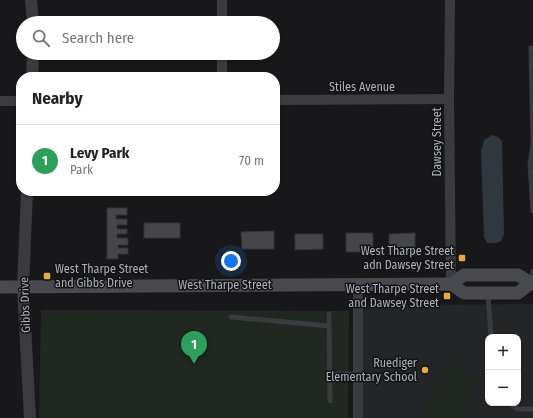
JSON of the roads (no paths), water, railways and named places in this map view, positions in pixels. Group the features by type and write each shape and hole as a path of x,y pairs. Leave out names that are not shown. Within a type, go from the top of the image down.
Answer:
{"main road":[{"name":"West Tharpe Street","path":"0,287 450,284 464,275 518,275 532,280 518,293 464,293 450,284"}],"street":[{"path":"31,0 32,16"},
{"path":"222,0 222,16"},
{"name":"Dawsey Street","path":"450,0 450,284"},
{"path":"32,72 33,60"},
{"path":"222,60 222,72"},
{"name":"Stiles Avenue","path":"280,100 449,100"},
{"path":"0,101 16,101"},
{"name":"Gibbs Drive","path":"27,196 23,287 30,418"},
{"path":"358,284 358,418"}],"lane":[{"path":"533,48 531,48 533,144 530,164 533,210"},
{"path":"488,293 491,334"},
{"path":"329,314 330,400"},
{"path":"231,317 329,326"},
{"path":"330,374 358,374"},
{"path":"512,406 517,409 533,409"}],"place":[{"name":"West Tharpe Street adn Dawsey Street","path":"462,258"},
{"name":"West Tharpe Street and Gibbs Drive","path":"47,276"},
{"name":"West Tharpe Street and Dawsey Street","path":"447,296"},
{"name":"Levy Park","path":"194,364"},
{"name":"Ruediger Elementary School","path":"425,370"}]}
